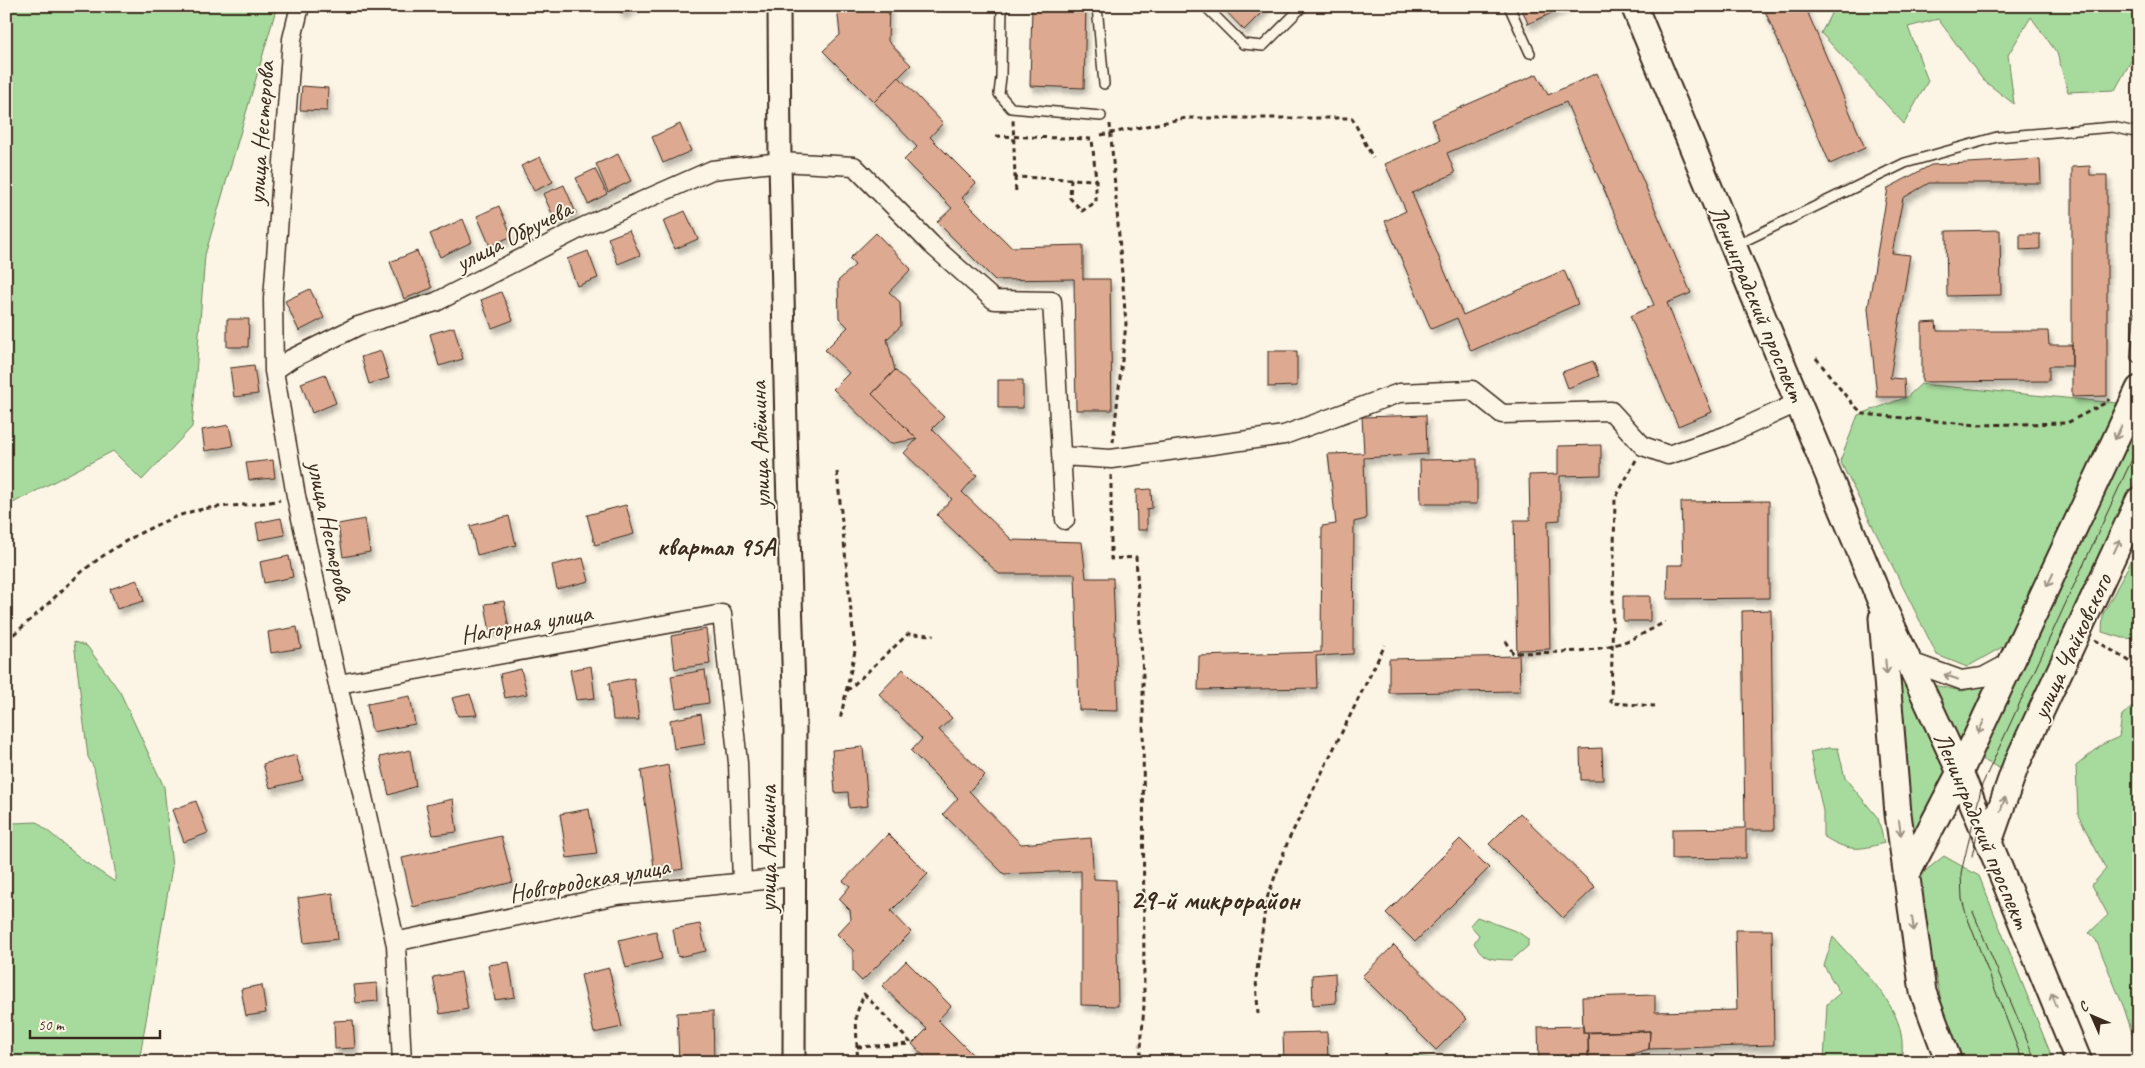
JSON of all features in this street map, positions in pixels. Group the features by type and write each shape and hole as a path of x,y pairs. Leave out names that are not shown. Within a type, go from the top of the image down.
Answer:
{"main road":[{"name":"Ленинградский проспект","path":"1634,6 1880,600 1960,772 2080,1062"},
{"path":"1906,876 1960,772 2013,661 2139,388"},
{"name":"улица Чайковского","path":"1989,842 2016,765 2080,631 2139,500"},
{"name":"Ленинградский проспект","path":"1880,600 1898,814 1923,992 1949,1062"}],"street":[{"name":"улица Нестерова","path":"300,6 292,38 274,290 274,371 296,496 396,945 402,1062"},
{"name":"улица Алёшина","path":"779,6 780,162 795,723 794,1062"},
{"name":"улица Обручева","path":"274,371 291,360 358,326 436,302 583,227 712,170 780,162 854,166 932,245 994,300 1052,301 1061,456"},
{"path":"1066,520 1061,456 1111,459 1284,436 1399,393 1472,390 1502,414 1611,411 1643,446 1668,455 1725,436 1799,402"},
{"name":"Нагорная улица","path":"338,684 722,614 738,763 742,882"},
{"path":"1908,661 1961,680 1984,677 2013,661"},
{"name":"Новгородская улица","path":"396,945 404,940 616,896 794,877"}],"lane":[{"path":"1002,6 1002,77 999,94 1011,108 1105,117"},
{"path":"1097,6 1104,84"},
{"path":"1205,6 1244,44 1263,46 1303,6"},
{"path":"1509,6 1530,53"},
{"path":"1733,246 1905,163 1997,137 2113,127 2139,133"},
{"path":"2136,357 2139,316"}],"path":[{"path":"1013,116 1016,193"},
{"path":"1105,117 1110,133 1126,324 1111,459 1111,559 1136,557 1143,676 1144,1005 1140,1062"},
{"path":"1101,135 1186,118 1352,118 1373,158"},
{"path":"996,136 1092,139 1096,202 1082,211 1070,198 1071,179"},
{"path":"1015,178 1096,180"},
{"path":"1816,358 1849,400 1863,414 1976,425 2067,423 2108,402 2112,395"},
{"path":"1643,446 1615,499 1614,645 1611,703 1655,706"},
{"path":"837,472 855,651 840,720"},
{"path":"6,640 28,623 84,570 123,544 160,523 191,512 275,501 296,496"},
{"path":"1506,641 1513,654 1593,649 1614,645 1640,635 1665,622"},
{"path":"2080,631 2139,667"},
{"path":"846,692 908,634 934,635"},
{"path":"1258,1014 1256,979 1266,901 1288,841 1385,645"},
{"path":"857,1047 910,1044 864,994 856,1015 857,1047 858,1062"}],"green space":[{"path":"6,6 277,6 205,255 192,427 142,480 113,451 11,504 6,511"},
{"path":"1835,6 2139,6 2139,62 2131,61 2115,90 2068,92 2057,53 2031,17 2008,55 2014,104 1983,80 1938,19 1908,27 1928,81 1904,124 1821,33"},
{"path":"1921,384 2117,403 2009,643 1967,667 1937,655 1840,461 1858,415 1907,397"},
{"path":"2139,410 2139,473 2001,769 1977,757"},
{"path":"2139,541 2139,639 2123,638 2102,632 2103,614 2130,563"},
{"path":"74,642 87,646 120,692 164,787 172,867 139,1062 6,1062 6,829 12,823 37,822 85,862 115,882 115,869 94,768 88,757"},
{"path":"1894,653 1948,772 1911,847"},
{"path":"1928,684 1962,691 1989,685 1961,748"},
{"path":"2139,702 2139,1054 2124,1008 2096,940 2089,933 2108,915 2092,885 2106,869 2078,815 2076,766 2103,744 2119,737 2122,715"},
{"path":"1838,748 1845,778 1878,818 1884,843 1852,848 1839,845 1823,836 1823,811 1810,752"},
{"path":"1944,856 1979,876 2054,1062 1963,1062 1944,1014 1915,879"},
{"path":"1477,917 1518,932 1528,939 1528,946 1512,960 1494,959 1485,956 1474,943 1479,935 1470,925"},
{"path":"1833,937 1873,982 1891,1007 1901,1034 1902,1062 1824,1062 1827,1004 1840,993 1824,966"},
{"path":"1412,1055 1431,1058 1455,1057 1466,1062 1391,1062"}],"building":[{"path":"617,6 636,6 622,14"},
{"path":"837,6 889,6 888,41 911,65 874,102 823,51 840,35"},
{"path":"1032,6 1086,6 1084,88 1030,86"},
{"path":"1221,6 1268,6 1244,30"},
{"path":"1521,6 1567,6 1528,24"},
{"path":"1763,6 1805,6 1865,148 1830,164"},
{"path":"1597,73 1691,293 1667,303 1712,412 1678,426 1630,316 1654,305 1566,102 1447,153 1455,173 1412,193 1463,315 1564,270 1578,304 1471,351 1457,318 1431,329 1385,221 1406,211 1385,164 1440,140 1432,120 1537,74 1548,95"},
{"path":"899,77 943,123 930,137 976,183 962,198 1011,247 1083,245 1083,279 1110,279 1112,410 1076,410 1074,279 995,280 937,222 952,208 904,160 917,147 874,102"},
{"path":"302,86 328,88 327,111 300,110"},
{"path":"680,124 691,151 663,163 652,137"},
{"path":"618,154 631,181 608,192 596,164"},
{"path":"540,157 553,182 534,191 521,166"},
{"path":"2040,159 2041,183 1929,183 1903,198 1892,253 1910,255 1890,378 1904,379 1905,397 1877,397 1868,308 1888,188 1931,165"},
{"path":"2090,166 2090,175 2107,175 2107,396 2072,397 2072,167"},
{"path":"595,169 607,194 588,204 576,178"},
{"path":"564,185 576,213 556,222 543,194"},
{"path":"499,206 512,236 490,246 477,216"},
{"path":"685,211 698,239 675,249 663,221"},
{"path":"463,219 472,242 440,257 430,234"},
{"path":"629,230 640,255 618,264 608,238"},
{"path":"2000,230 2001,295 1947,296 1946,231"},
{"path":"876,233 911,269 889,292 900,302 901,326 887,339 895,370 872,394 917,439 889,444 833,389 849,373 825,350 848,327 839,318 838,281 855,265 849,259"},
{"path":"2020,234 2040,234 2040,249 2020,250"},
{"path":"417,251 432,288 404,299 390,262"},
{"path":"588,251 598,278 577,286 567,259"},
{"path":"310,289 324,318 299,331 285,301"},
{"path":"501,292 513,320 492,328 481,300"},
{"path":"227,319 249,319 248,347 227,347"},
{"path":"1936,322 1937,331 2048,331 2049,345 2072,345 2072,366 2049,366 2049,381 1922,382 1922,323"},
{"path":"454,327 463,359 439,366 430,334"},
{"path":"381,351 389,378 369,384 361,357"},
{"path":"1268,351 1297,351 1297,386 1268,387"},
{"path":"1593,361 1599,376 1568,388 1562,372"},
{"path":"254,365 258,394 234,397 230,368"},
{"path":"895,370 944,417 932,429 977,475 962,492 1012,540 1082,542 1086,578 1113,578 1118,711 1079,710 1075,574 999,574 937,515 952,499 904,453 917,439 872,394"},
{"path":"325,374 336,403 312,413 301,383"},
{"path":"998,380 1023,380 1023,408 998,408"},
{"path":"1426,415 1427,454 1364,458 1366,519 1354,522 1353,654 1316,656 1317,688 1198,690 1199,656 1321,652 1322,526 1336,524 1328,454 1364,453 1362,417"},
{"path":"229,425 233,446 205,451 202,430"},
{"path":"1601,445 1601,475 1560,476 1560,520 1548,521 1550,649 1519,650 1520,691 1389,693 1389,659 1517,656 1514,520 1530,520 1529,475 1558,474 1558,446"},
{"path":"1477,459 1477,504 1421,504 1420,460"},
{"path":"273,460 275,478 249,480 246,463"},
{"path":"1151,489 1152,508 1147,509 1147,530 1137,530 1136,490"},
{"path":"1769,501 1769,598 1667,599 1668,565 1683,565 1681,502"},
{"path":"626,505 634,534 595,545 587,515"},
{"path":"509,516 516,545 477,555 470,526"},
{"path":"281,518 285,535 259,540 256,523"},
{"path":"365,519 370,552 343,557 338,524"},
{"path":"289,556 293,577 264,583 260,562"},
{"path":"583,558 589,581 557,589 552,565"},
{"path":"137,580 144,601 117,609 110,589"},
{"path":"1623,596 1650,596 1650,621 1623,621"},
{"path":"504,601 509,629 490,632 485,604"},
{"path":"1771,610 1774,830 1746,830 1746,858 1672,859 1672,829 1745,828 1742,611"},
{"path":"297,627 301,648 271,653 268,632"},
{"path":"706,629 710,664 675,669 671,636"},
{"path":"591,666 595,698 576,700 570,670"},
{"path":"521,669 527,694 505,698 500,674"},
{"path":"903,669 952,718 939,730 985,775 969,791 1021,844 1091,838 1094,879 1116,880 1118,1006 1081,1005 1081,871 1004,874 943,814 958,798 911,751 922,739 879,694"},
{"path":"705,670 709,703 676,708 671,676"},
{"path":"634,678 639,720 613,720 609,683"},
{"path":"470,694 477,715 458,716 452,698"},
{"path":"410,696 415,724 372,732 367,704"},
{"path":"701,714 705,744 674,749 670,720"},
{"path":"863,747 868,806 849,808 848,792 835,793 832,750"},
{"path":"1602,748 1603,780 1581,780 1580,749"},
{"path":"410,750 416,786 389,795 380,757"},
{"path":"296,755 303,780 270,788 263,764"},
{"path":"668,765 683,869 655,874 641,771"},
{"path":"453,799 457,832 433,835 426,805"},
{"path":"196,801 208,833 184,842 172,810"},
{"path":"589,809 597,854 567,858 560,814"},
{"path":"1520,813 1595,887 1563,918 1489,844"},
{"path":"888,834 928,874 891,911 911,932 862,981 853,972 853,950 837,934 851,919 850,910 839,899 850,886 843,881"},
{"path":"501,836 513,882 413,907 402,858"},
{"path":"1460,839 1489,868 1415,942 1386,913"},
{"path":"333,893 338,939 304,943 298,898"},
{"path":"700,924 706,951 678,957 673,929"},
{"path":"1735,930 1772,930 1774,1045 1649,1049 1650,1031 1583,1033 1582,997 1655,995 1655,1012 1737,1010"},
{"path":"656,931 662,959 626,968 619,940"},
{"path":"1394,945 1467,1019 1436,1050 1362,976"},
{"path":"906,961 951,1006 938,1020 980,1062 929,1062 912,1044 927,1029 882,986"},
{"path":"509,962 515,997 495,1000 488,965"},
{"path":"609,968 622,1027 594,1033 581,975"},
{"path":"461,972 468,1009 440,1014 433,977"},
{"path":"1335,973 1336,1003 1313,1005 1312,975"},
{"path":"377,983 378,1001 356,1003 354,985"},
{"path":"262,985 266,1013 246,1016 241,989"},
{"path":"713,1011 714,1062 679,1062 677,1013"},
{"path":"353,1020 355,1048 335,1049 334,1021"},
{"path":"1583,1026 1584,1032 1588,1032 1589,1062 1539,1062 1538,1027"},
{"path":"1650,1031 1649,1049 1632,1054 1616,1062 1588,1062 1588,1032"},
{"path":"1327,1032 1328,1062 1284,1062 1283,1033"}],"tram line":[{"path":"2023,1062 1966,914 1962,899 1961,873 1982,785 2139,444"},
{"path":"1972,856 1981,817"},
{"path":"1973,912 2036,1062"}],"district":[{"name":"квартал 95А","path":"716,546"},
{"name":"29-й микрорайон","path":"1215,899"}]}
